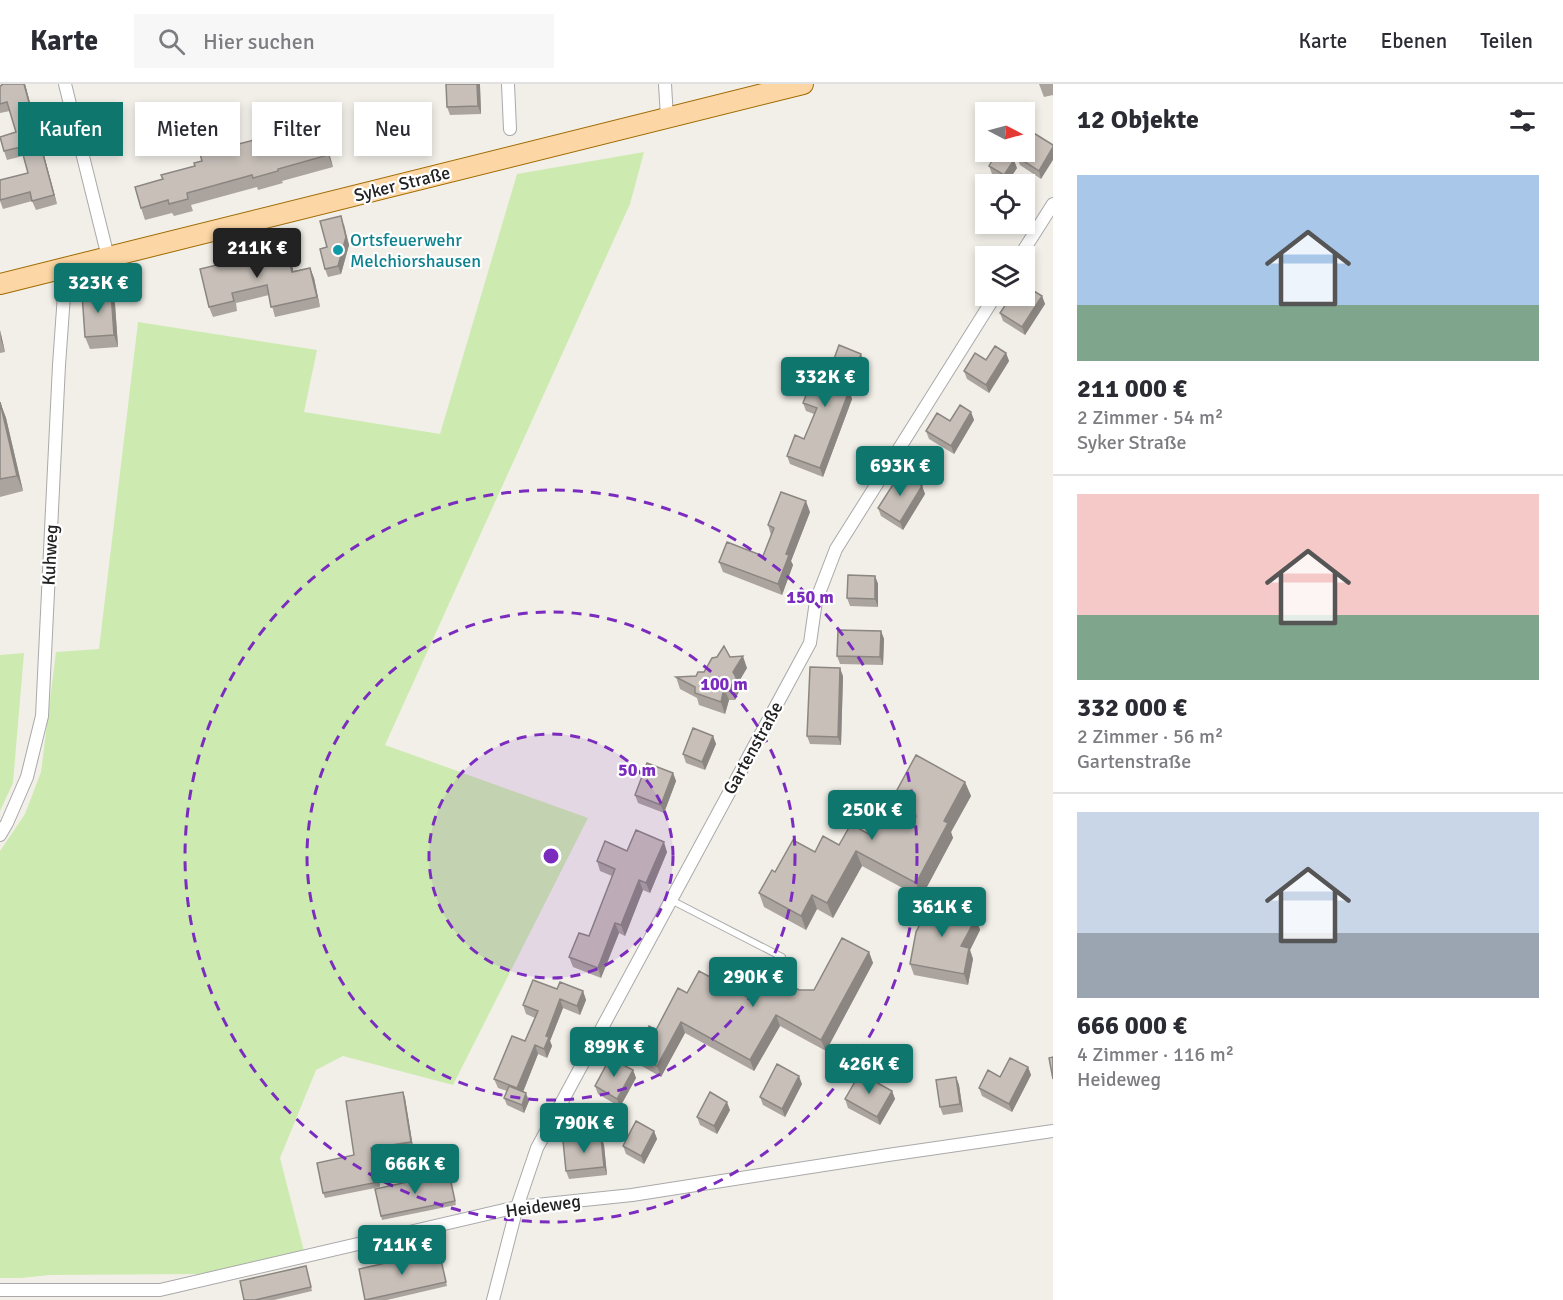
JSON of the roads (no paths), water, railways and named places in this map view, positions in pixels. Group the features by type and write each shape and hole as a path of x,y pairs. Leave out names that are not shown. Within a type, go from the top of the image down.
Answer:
{"main road":[{"name":"Syker Straße","path":"0,284 803,84"}],"street":[{"path":"65,84 108,257"},
{"path":"508,84 510,129"},
{"path":"665,84 667,118"},
{"path":"1026,246 1053,204"},
{"name":"Kuhweg","path":"0,835 8,823 27,777 42,716 66,267"},
{"name":"Gartenstraße","path":"493,1300 517,1207 537,1148 810,643 816,601 836,549 989,306"},
{"name":"Heideweg","path":"0,1290 160,1290 517,1207 632,1195 1053,1131"}],"lane":[{"path":"670,900 782,957 786,979"}],"place":[{"name":"Ortsfeuerwehr Melchiorshausen","path":"338,250"}]}
